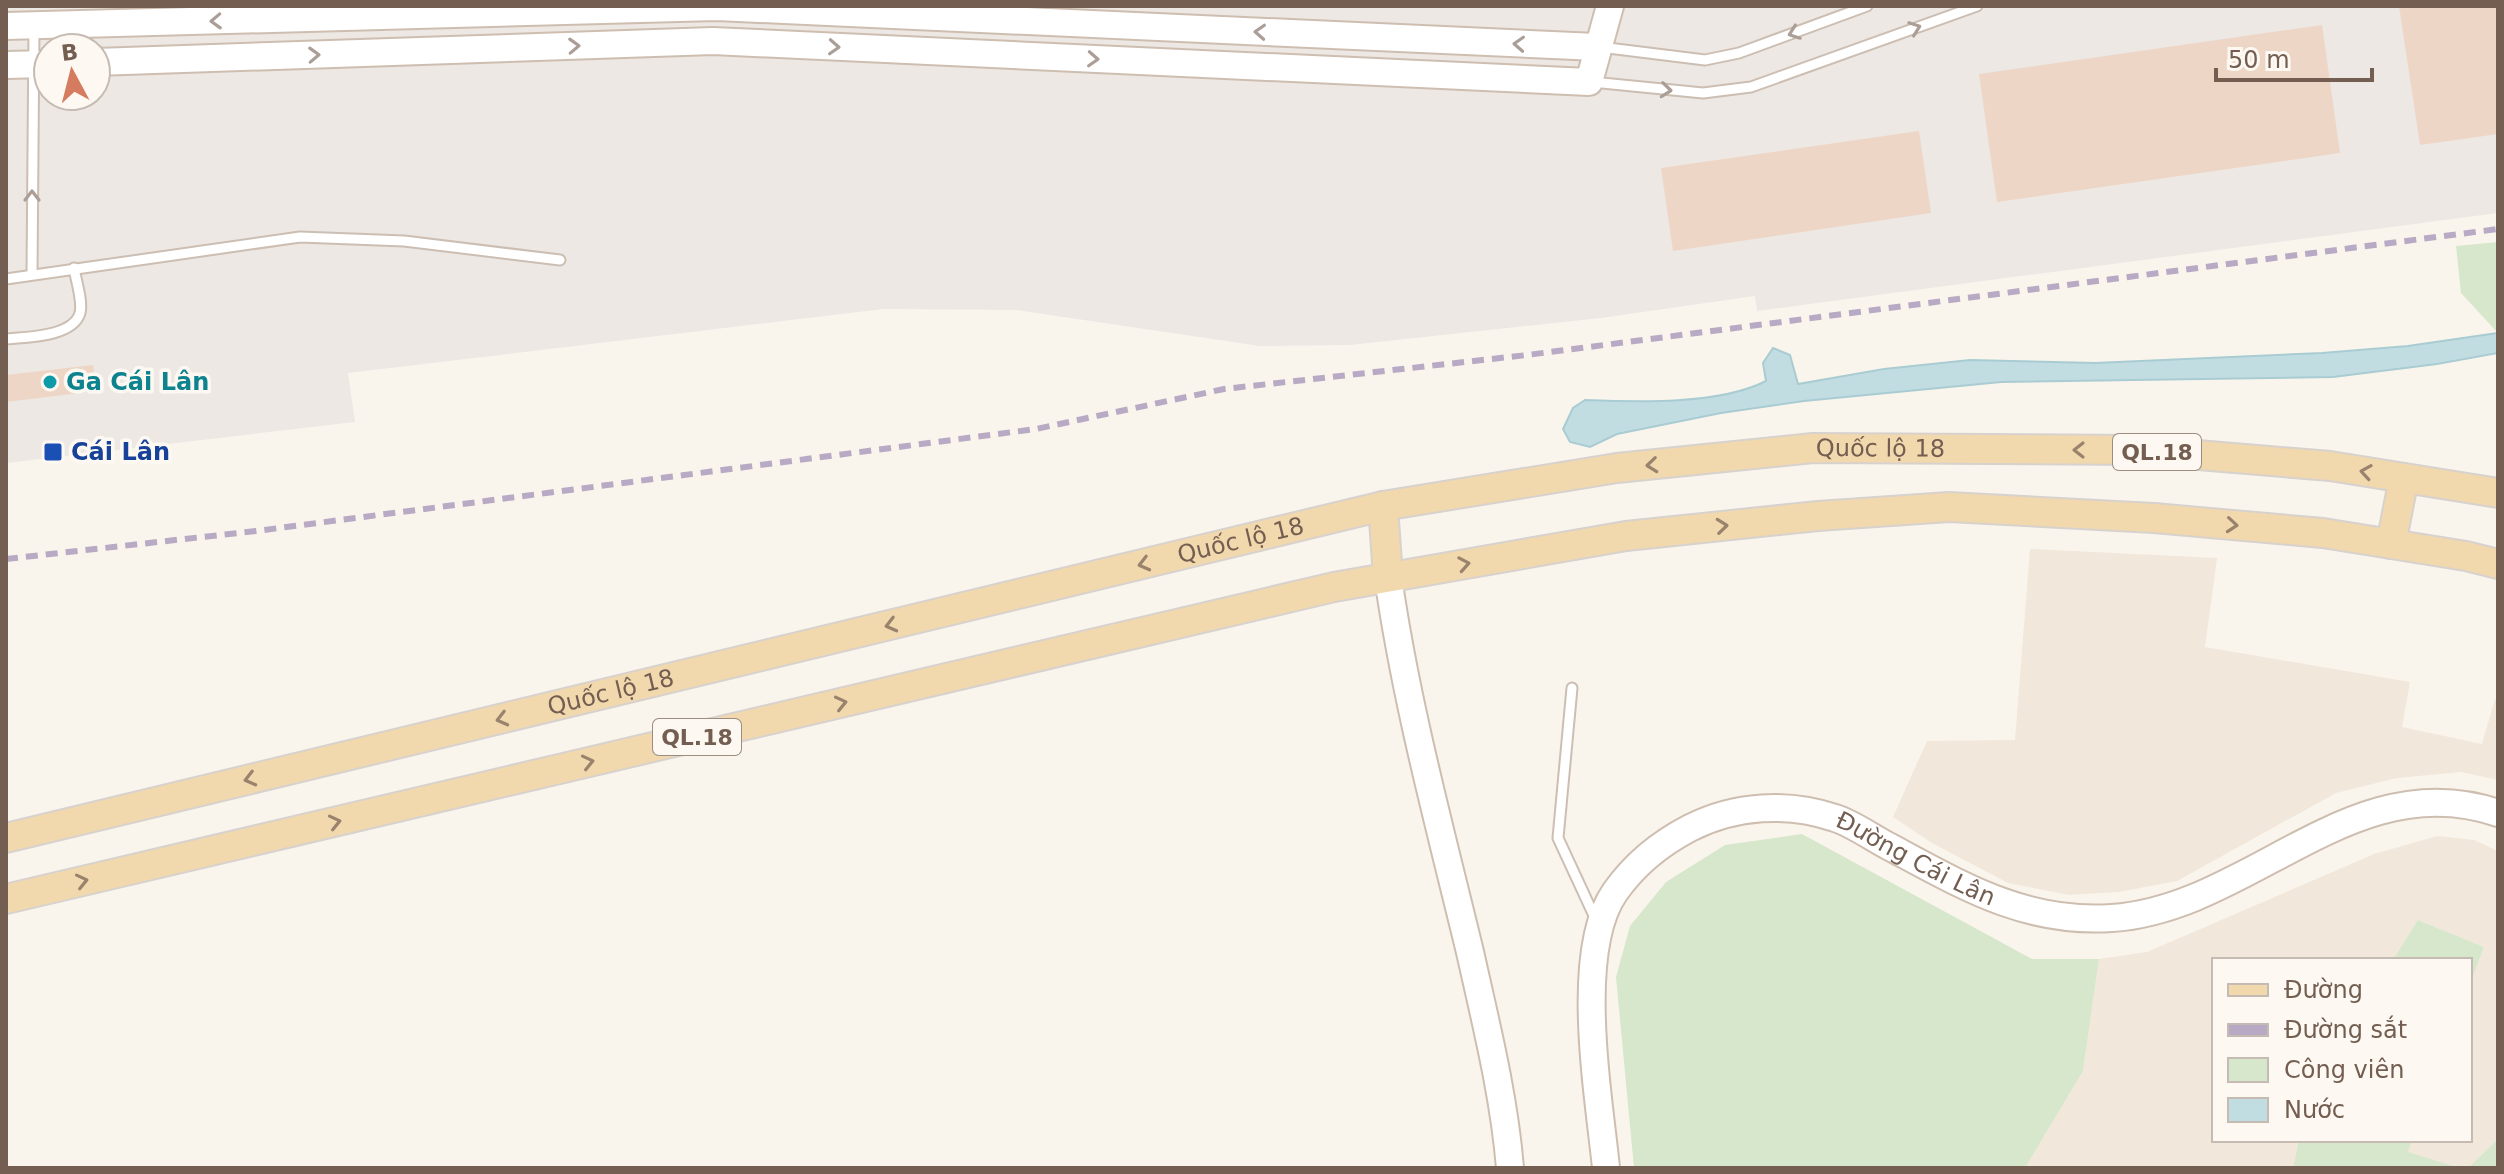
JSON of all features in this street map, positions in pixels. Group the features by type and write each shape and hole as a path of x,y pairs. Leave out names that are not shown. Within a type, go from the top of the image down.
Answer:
{"main road":[{"path":"112,61 713,41 1589,82 1610,6"},
{"path":"6,26 717,7 1597,47"},
{"path":"6,65 32,64"},
{"name":"Quốc lộ 18","path":"6,838 1383,506 1617,468 1813,448 2138,450 2330,466 2498,493"},
{"path":"2391,544 2404,478"},
{"path":"1383,506 1388,577 1399,652 1494,1056 1507,1127 1510,1168"},
{"name":"QL.18","path":"6,899 1388,577 1626,536 1818,516 1949,507 2169,519 2323,533 2498,564"},
{"name":"Đường Cái Lân","path":"1606,1168 1592,1017 1592,970 1600,930 1613,894 1638,865 1671,838 1711,818 1746,810 1799,808 1839,819 1971,891 2016,909 2067,919 2113,918 2175,906 2200,897 2343,822 2375,811 2408,804 2446,803 2498,813"}],"lane":[{"path":"1597,47 1705,60 1739,53 1867,6"},
{"path":"1589,82 1703,93 1751,87 1977,6"},
{"path":"34,26 35,32"},
{"path":"32,274 39,112"},
{"path":"6,279 300,237 404,241 560,260"},
{"path":"6,339 61,331 74,325 81,311 74,268"},
{"path":"1572,688 1558,838 1600,930"}],"shaded area":[{"path":"6,6 2498,6 2498,213 1757,311 1755,296 1601,318 1350,345 1260,346 1016,310 884,309 348,373 355,422 6,463"},
{"path":"2030,549 2217,558 2205,647 2410,682 2402,727 2482,744 2495,699 2498,700 2498,780 2461,772 2397,778 2336,793 2177,881 2119,892 2069,895 2008,883 1932,843 1893,817 1927,741 2015,740"},
{"path":"2437,836 2474,840 2498,851 2498,1139 2468,1168 2407,1152 2411,1142 2472,1142 2472,979 2484,947 2418,920 2394,958 2212,958 2212,1142 2299,1142 2293,1168 2025,1167 2083,1071 2099,959 2147,952 2374,854"}],"green space":[{"path":"2498,242 2498,333 2461,293 2456,246"},
{"path":"1802,834 2032,959 2099,959 2083,1071 2026,1166 2028,1168 1634,1168 1616,977 1630,926 1666,882 1725,845"},
{"path":"2418,920 2484,947 2472,979 2472,958 2394,958"},
{"path":"2498,1139 2498,1168 2468,1168"},
{"path":"2299,1142 2411,1142 2408,1152 2460,1168 2293,1168"}],"water":[{"path":"2498,333 2498,353 2333,377 2001,382 1804,401 1721,413 1617,434 1590,447 1570,442 1563,429 1573,408 1585,400 1678,400 1747,389 1766,381 1763,363 1773,348 1790,355 1798,384 1884,369 1970,360 2095,363 2322,353 2408,346"}],"building":[{"path":"2399,6 2498,6 2498,134 2420,145"},
{"path":"2322,25 2340,153 1997,202 1979,74"},
{"path":"1919,131 1931,213 1673,251 1661,168"},
{"name":"Ga Cái Lân","path":"93,365 96,391 6,402 6,375"}],"railway":[{"path":"6,559 256,531 1036,429 1224,389 1527,355 2498,229"}],"place":[{"name":"Ga Cái Lân","path":"50,382"},
{"name":"Cái Lân","path":"53,452"}]}
